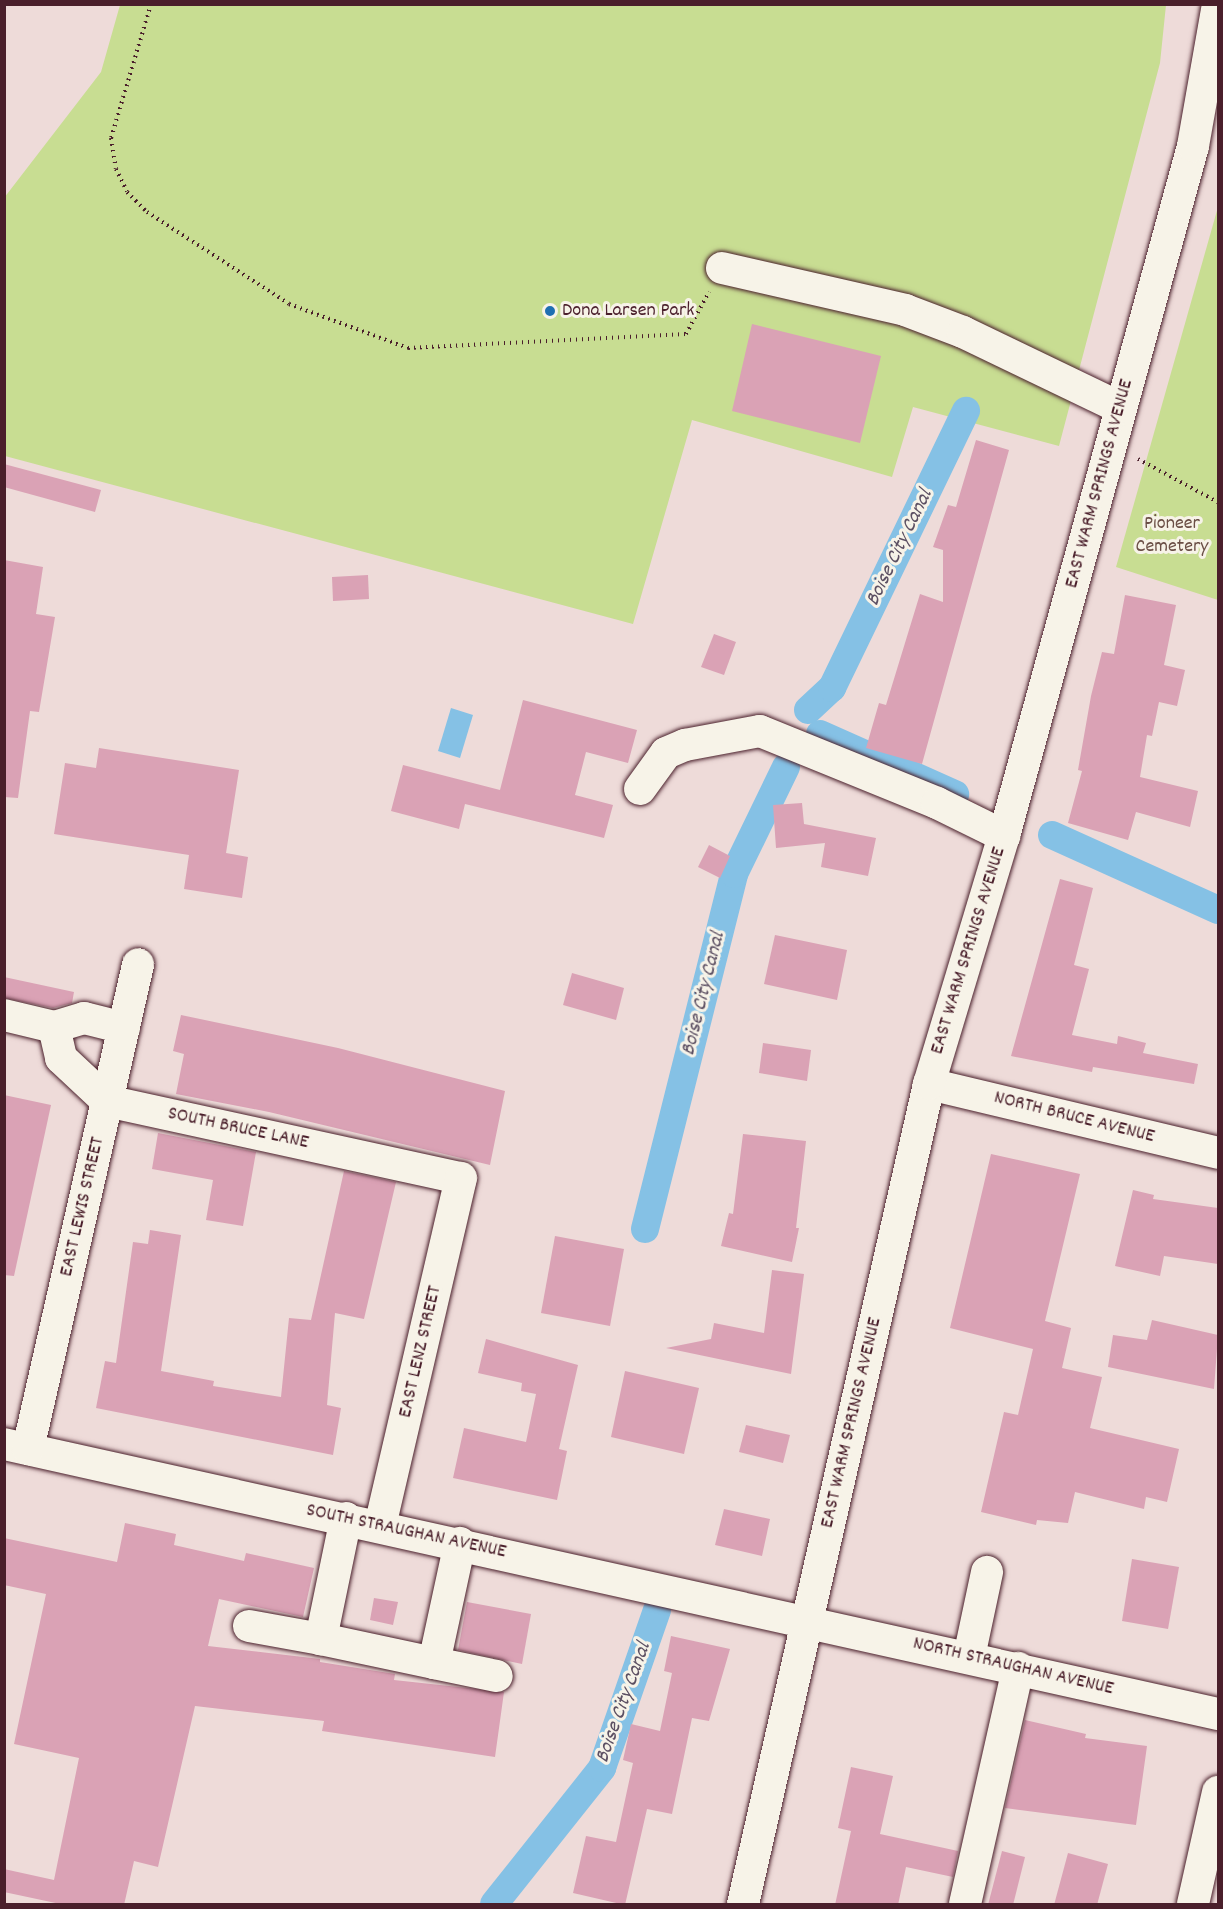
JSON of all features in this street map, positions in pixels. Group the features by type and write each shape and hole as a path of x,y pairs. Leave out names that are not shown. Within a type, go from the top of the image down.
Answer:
{"street":[{"name":"EAST WARM SPRINGS AVENUE","path":"743,1905 929,1084 1004,836 1193,146 1218,4"},
{"path":"723,268 905,310 963,333 1121,408"},
{"path":"640,789 666,753 685,745 760,731 937,803 1004,836"},
{"name":"EAST LEWIS STREET","path":"16,1446 107,1101 138,964"},
{"path":"4,1016 54,1027 84,1018 124,1028"},
{"path":"54,1027 61,1059 107,1101"},
{"name":"NORTH BRUCE AVENUE","path":"929,1084 1218,1153"},
{"name":"SOUTH BRUCE LANE","path":"107,1101 461,1178"},
{"name":"EAST LENZ STREET","path":"380,1525 461,1178"},
{"name":"SOUTH STRAUGHAN AVENUE","path":"16,1446 807,1620"},
{"path":"321,1639 346,1518"},
{"path":"434,1663 460,1543"},
{"path":"969,1657 987,1572"},
{"name":"NORTH STRAUGHAN AVENUE","path":"807,1620 1218,1714"},
{"path":"249,1626 497,1676"},
{"path":"965,1905 1018,1668"},
{"path":"1193,1905 1218,1792"}],"path":[{"path":"152,4 111,138 116,169 127,192 147,212 289,304 408,348 686,334 723,268"},
{"path":"1111,443 1218,502"}],"green space":[{"name":"Dona Larsen Park","path":"120,5 1166,5 1160,63 1059,446 913,407 892,477 692,420 633,624 5,456 4,198 101,72"},
{"name":"Pioneer Cemetery","path":"1218,207 1218,600 1116,567"}],"water":[{"path":"451,708 473,715 460,758 438,751"}],"building":[{"path":"752,324 881,356 860,443 732,411"},
{"path":"976,440 1009,450 922,764 866,748 879,703 886,705 920,594 943,602 943,550 933,547 948,505 956,507"},
{"path":"4,464 101,490 95,512 4,487"},
{"path":"4,560 43,567 36,614 55,617 39,712 30,711 18,798 4,797"},
{"path":"368,575 369,599 333,601 332,577"},
{"path":"1125,595 1176,605 1164,665 1185,670 1177,706 1159,702 1152,736 1147,735 1140,777 1198,791 1190,827 1136,812 1128,840 1068,823 1082,771 1078,770 1091,696 1102,652 1114,654"},
{"path":"714,634 736,642 724,675 701,667"},
{"path":"523,700 637,730 628,763 586,752 575,795 613,805 604,838 465,804 459,829 391,811 403,765 500,790"},
{"path":"99,748 239,770 226,853 248,857 242,898 184,889 189,855 54,834 65,763 96,768"},
{"path":"802,803 804,824 876,838 868,876 821,867 825,843 776,848 773,805"},
{"path":"709,845 730,856 720,878 698,867"},
{"path":"1060,879 1093,888 1074,965 1089,969 1072,1035 1117,1044 1118,1036 1146,1043 1143,1053 1198,1064 1194,1084 1093,1067 1092,1072 1011,1056"},
{"path":"775,935 847,950 837,1000 764,984"},
{"path":"572,973 624,988 616,1020 563,1005"},
{"path":"4,977 74,992 72,1003 53,1008 4,998"},
{"path":"181,1015 338,1048 505,1091 490,1165 269,1112 176,1094 184,1054 173,1051"},
{"path":"763,1043 811,1050 807,1081 759,1073"},
{"path":"4,1095 51,1105 14,1276 4,1275"},
{"path":"158,1133 256,1152 243,1226 206,1220 213,1180 152,1169"},
{"path":"743,1134 806,1141 796,1228 799,1228 792,1262 721,1246 729,1213 733,1214"},
{"path":"991,1154 1080,1174 1045,1321 1071,1328 1062,1368 1102,1377 1090,1428 1179,1449 1167,1502 1146,1497 1144,1509 1075,1492 1068,1523 1037,1520 1036,1525 981,1512 1004,1412 1018,1415 1033,1349 950,1328"},
{"path":"344,1171 396,1182 364,1319 335,1313 327,1405 341,1408 333,1455 96,1408 105,1361 116,1363 133,1242 148,1244 150,1230 181,1235 161,1371 214,1381 213,1386 281,1397 289,1318 311,1320"},
{"path":"1133,1190 1154,1195 1153,1199 1218,1208 1218,1264 1164,1256 1160,1276 1115,1266"},
{"path":"555,1236 624,1249 610,1326 541,1313"},
{"path":"772,1270 804,1274 791,1374 666,1348 711,1339 714,1323 764,1333"},
{"path":"1152,1320 1218,1335 1214,1389 1108,1367 1113,1335 1147,1340"},
{"path":"486,1339 578,1365 559,1449 567,1451 557,1500 453,1478 464,1428 526,1442 536,1394 521,1391 522,1383 478,1373"},
{"path":"625,1371 699,1388 684,1454 611,1437"},
{"path":"746,1425 790,1435 783,1463 739,1452"},
{"path":"724,1509 770,1519 762,1556 715,1545"},
{"path":"125,1523 176,1534 174,1545 244,1561 246,1553 314,1568 303,1617 219,1599 208,1646 320,1659 320,1662 395,1674 394,1680 504,1692 495,1757 322,1731 324,1721 195,1706 158,1867 134,1861 124,1905 65,1905 4,1892 4,1869 54,1880 79,1758 14,1744 46,1594 4,1585 4,1538 117,1562"},
{"path":"1132,1559 1179,1567 1168,1629 1122,1621"},
{"path":"374,1598 398,1602 393,1625 370,1620"},
{"path":"467,1602 531,1614 522,1664 458,1650"},
{"path":"671,1636 730,1649 709,1721 692,1718 672,1814 647,1809 625,1905 573,1893 586,1836 616,1842 633,1763 623,1760 631,1724 660,1731 672,1673 664,1671"},
{"path":"1025,1720 1086,1734 1085,1738 1147,1746 1136,1825 1005,1808"},
{"path":"851,1767 893,1776 880,1834 958,1851 953,1877 906,1867 898,1905 835,1905 851,1831 838,1828"},
{"path":"1002,1851 1025,1857 1013,1905 988,1905"},
{"path":"1068,1853 1108,1864 1097,1905 1054,1905"}],"waterway":[{"name":"Boise City Canal","path":"808,710 832,688 966,411"},
{"path":"820,734 955,794"},
{"name":"Boise City Canal","path":"645,1229 734,874 786,767"},
{"path":"1052,835 1218,910"},
{"name":"Boise City Canal","path":"494,1904 602,1768 657,1610"}],"place":[{"name":"Dona Larsen Park","path":"550,311"}]}
